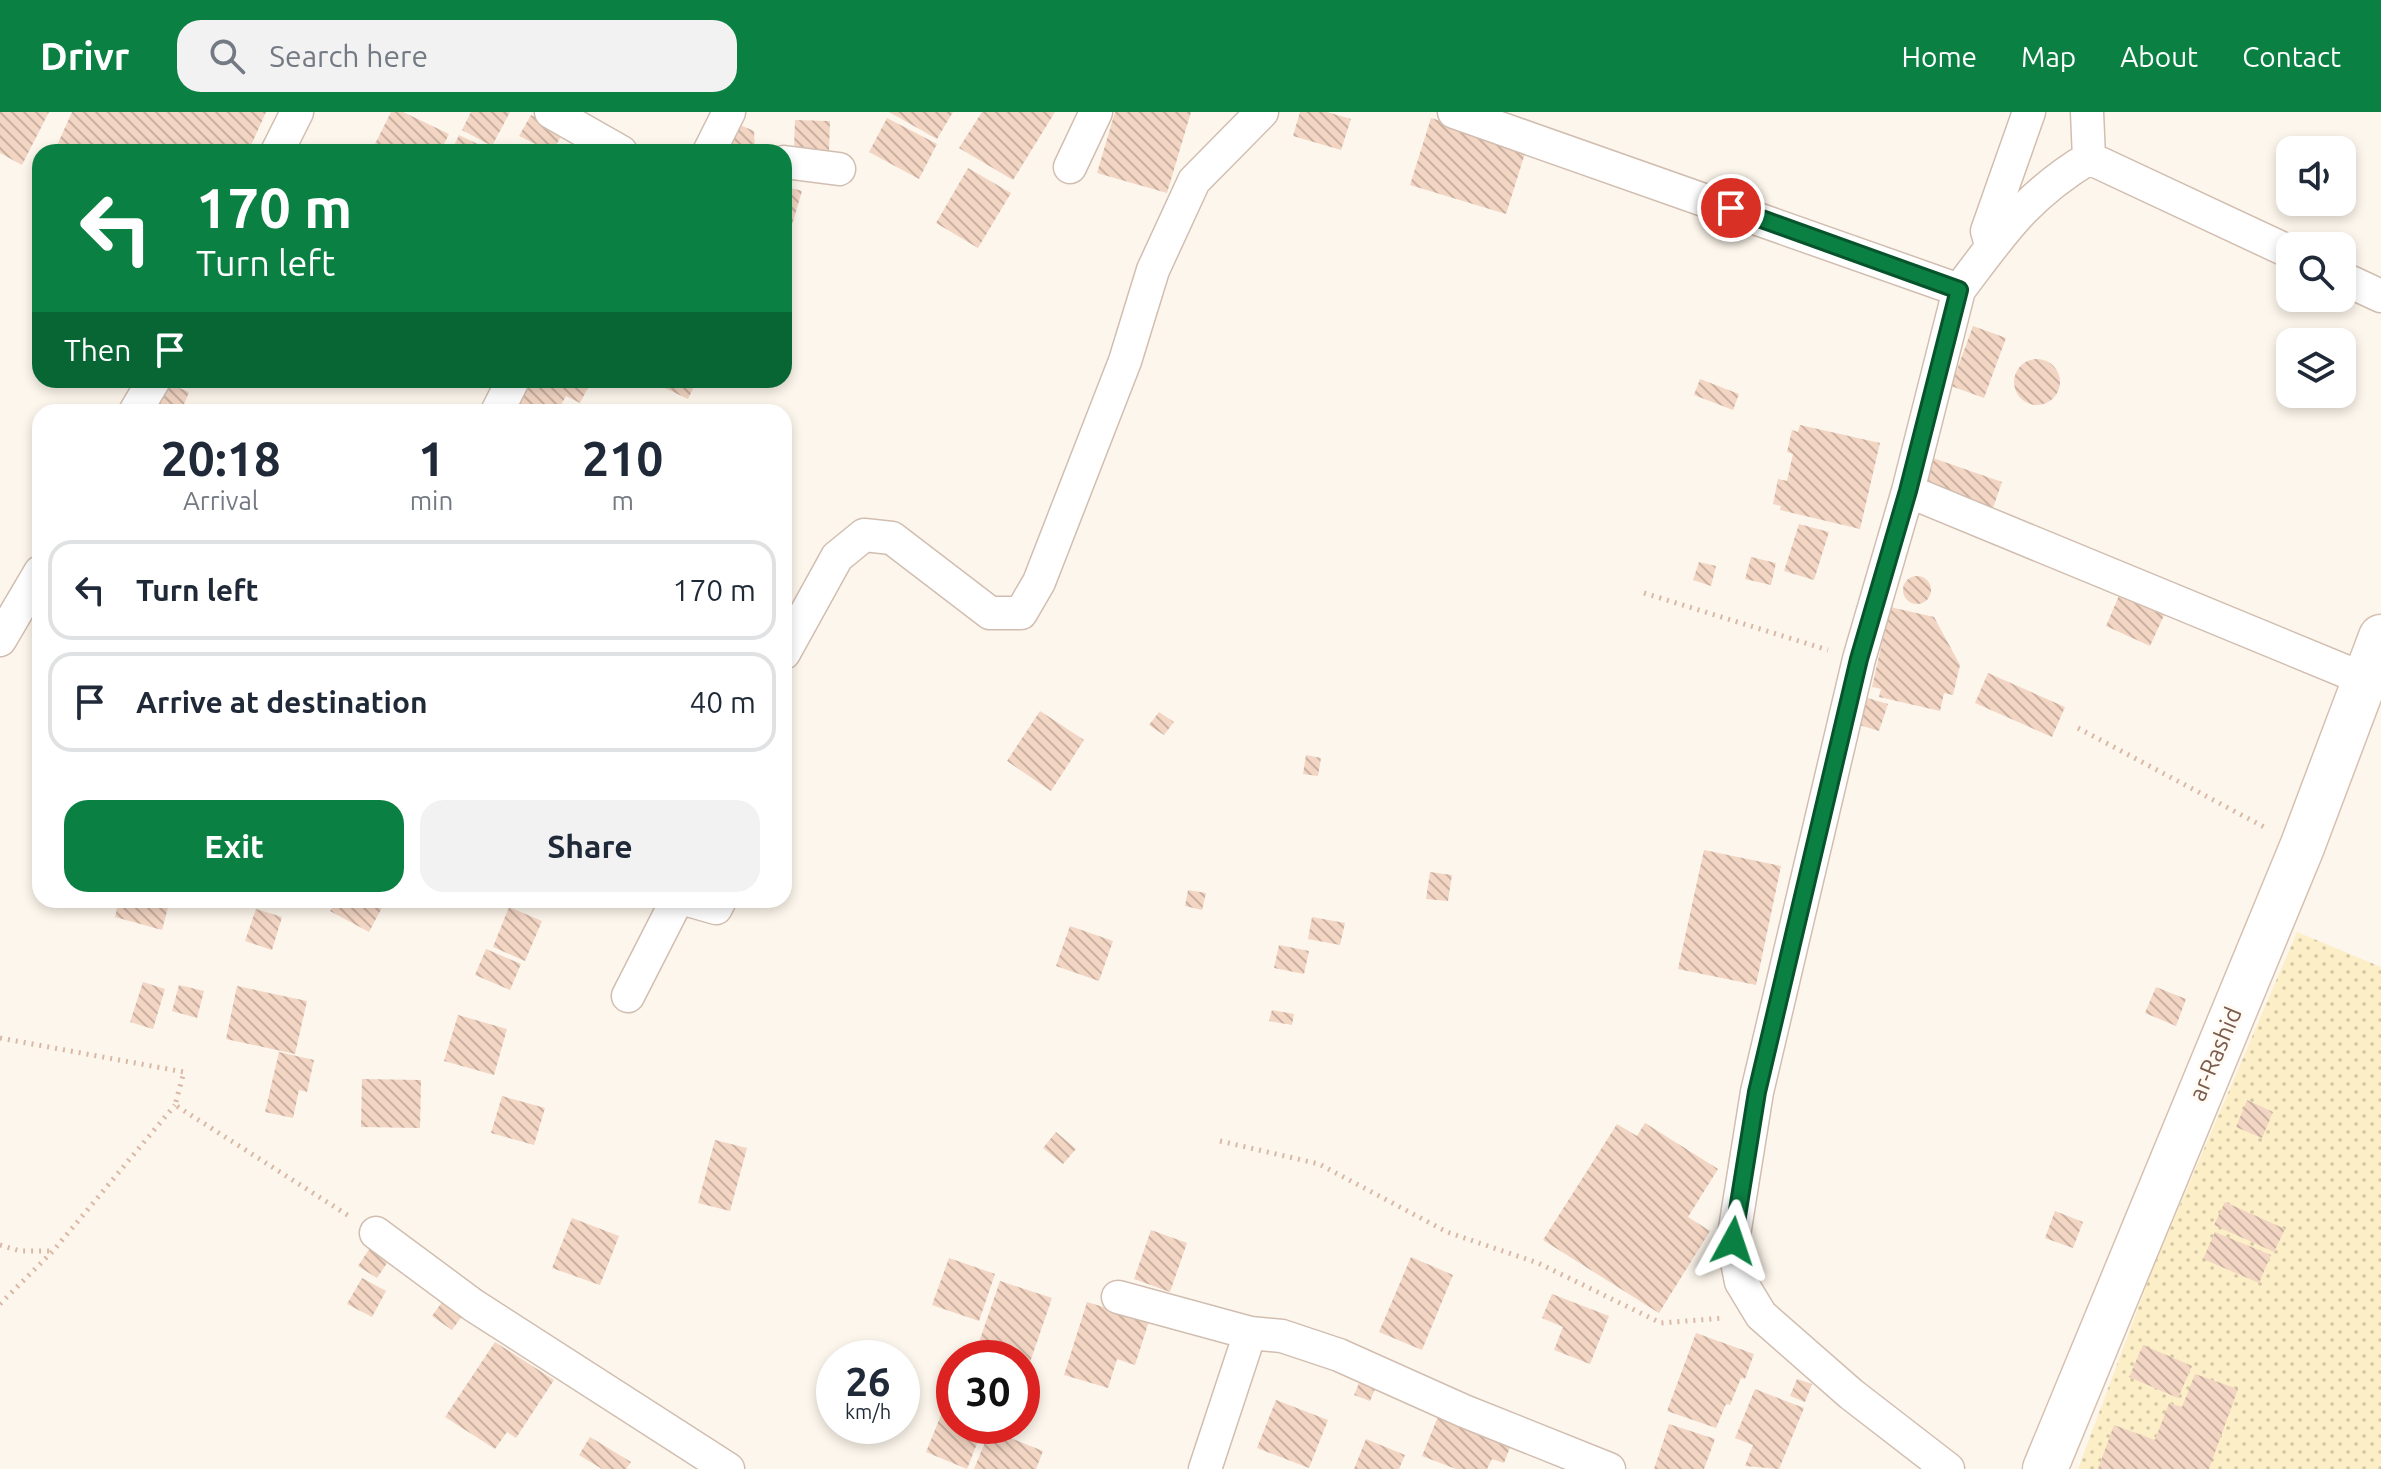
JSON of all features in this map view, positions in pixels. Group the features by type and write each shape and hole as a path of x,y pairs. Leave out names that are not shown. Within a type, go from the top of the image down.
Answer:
{"main road":[{"name":"ar-Rashid","path":"2045,1469 2302,847 2381,637"}],"street":[{"path":"281,144 297,112"},
{"path":"551,112 607,144"},
{"path":"713,144 729,112"},
{"path":"1070,167 1096,112"},
{"path":"792,639 837,557 864,535 892,538 990,613 1021,613 1039,582 1125,361 1153,270 1194,181 1262,112"},
{"path":"1454,112 1959,290"},
{"path":"1992,247 1987,231 2029,112"},
{"path":"2087,112 2089,158"},
{"path":"1948,1469 1851,1394 1761,1315 1741,1282 1733,1241 1757,1092 1859,659 1908,491 1959,290 2025,204 2050,181 2089,158"},
{"path":"2089,158 2276,245"},
{"path":"792,163 839,169"},
{"path":"2356,284 2381,296"},
{"path":"1908,491 2364,679"},
{"path":"0,640 32,586"},
{"path":"628,996 673,908"},
{"path":"376,1233 473,1305 728,1469"},
{"path":"1118,1297 1250,1333 1282,1336 1339,1355 1464,1411 1609,1469"},
{"path":"1205,1469 1250,1333"}],"path":[{"path":"1644,593 1859,659"},
{"path":"2078,728 2302,847"},
{"path":"0,1038 184,1072 175,1105 53,1251 0,1304"},
{"path":"175,1105 376,1233"},
{"path":"1220,1141 1319,1164 1447,1232 1538,1263 1661,1323 1761,1315"},
{"path":"0,1245 20,1251 53,1251"}],"sand":[{"path":"2297,932 2381,967 2381,1469 2078,1469 2153,1268"}],"building":[{"path":"0,112 49,112 22,165 0,153"},
{"path":"72,112 266,112 252,144 58,144"},
{"path":"391,112 403,112 449,134 444,144 375,144"},
{"path":"471,112 510,112 493,144 462,130"},
{"path":"889,112 953,112 937,139"},
{"path":"982,112 1055,112 1013,180 959,148"},
{"path":"1115,112 1191,112 1167,193 1097,173"},
{"path":"1300,112 1327,112 1351,119 1341,150 1293,136"},
{"path":"531,115 563,133 557,144 536,144 519,136"},
{"path":"887,118 937,144 919,179 869,152"},
{"path":"1431,118 1527,147 1506,214 1410,185"},
{"path":"795,120 830,121 829,152 794,151"},
{"path":"740,125 754,131 755,144 730,144"},
{"path":"459,135 478,144 455,144"},
{"path":"968,168 1011,193 978,248 936,223"},
{"path":"792,188 802,191 792,225"},
{"path":"1973,326 2006,338 1984,398 1951,386"},
{"path":"2037,359 2046,360 2053,366 2059,373 2059,391 2053,398 2046,404 2037,405 2028,404 2021,398 2015,391 2014,382 2015,373 2021,366 2028,360"},
{"path":"1700,379 1739,394 1733,410 1694,395"},
{"path":"161,388 179,388 189,392 184,404 154,404"},
{"path":"520,388 588,388 580,403 566,396 562,404 513,402"},
{"path":"665,388 693,388 688,399"},
{"path":"1800,425 1880,443 1860,529 1780,510 1781,506 1773,504 1778,479 1787,481 1793,454 1787,452 1792,430 1798,432"},
{"path":"1933,458 2002,482 1992,511 1923,487"},
{"path":"1799,524 1829,532 1814,580 1784,571"},
{"path":"1751,557 1776,563 1771,585 1745,579"},
{"path":"1699,562 1716,566 1711,586 1693,580"},
{"path":"1917,576 1927,580 1931,590 1927,600 1917,604 1907,600 1903,590 1907,580"},
{"path":"2121,591 2166,611 2150,646 2106,626"},
{"path":"1890,607 1934,617 1960,665 1953,695 1944,693 1940,711 1879,697 1881,689 1872,687"},
{"path":"1988,673 2065,707 2052,737 1975,703"},
{"path":"1864,697 1888,704 1879,731 1856,724"},
{"path":"1040,711 1084,740 1051,791 1007,761"},
{"path":"1159,712 1174,722 1164,735 1149,725"},
{"path":"1306,755 1321,758 1318,776 1303,774"},
{"path":"1704,850 1781,866 1756,985 1678,969"},
{"path":"1430,872 1452,875 1448,901 1426,899"},
{"path":"1188,890 1206,893 1202,910 1185,906"},
{"path":"117,908 168,908 162,930 115,917"},
{"path":"332,908 382,908 369,932 330,911"},
{"path":"509,908 542,921 525,961 493,947"},
{"path":"256,909 282,917 272,950 245,941"},
{"path":"1312,917 1345,923 1340,945 1308,939"},
{"path":"1070,926 1113,941 1099,981 1056,966"},
{"path":"1279,945 1309,951 1304,974 1274,968"},
{"path":"486,949 521,964 510,990 475,975"},
{"path":"143,982 165,989 153,1029 130,1022"},
{"path":"179,985 204,991 197,1018 172,1011"},
{"path":"237,986 307,1001 295,1054 226,1039"},
{"path":"2156,987 2186,999 2176,1026 2145,1013"},
{"path":"1272,1010 1294,1014 1292,1025 1269,1021"},
{"path":"458,1015 507,1029 494,1075 444,1061"},
{"path":"279,1052 314,1060 307,1092 299,1090 293,1118 265,1112"},
{"path":"362,1079 421,1080 420,1128 361,1127"},
{"path":"502,1096 545,1108 534,1145 491,1133"},
{"path":"2247,1100 2273,1112 2262,1138 2236,1127"},
{"path":"1645,1123 1718,1169 1688,1217 1710,1231 1659,1313 1543,1240 1617,1124 1637,1136"},
{"path":"1056,1132 1076,1149 1063,1164 1043,1148"},
{"path":"715,1140 747,1148 730,1211 698,1203"},
{"path":"2225,1202 2285,1229 2274,1252 2214,1225"},
{"path":"2055,1211 2083,1222 2073,1248 2045,1238"},
{"path":"572,1218 619,1236 600,1285 552,1268"},
{"path":"1151,1230 1187,1243 1170,1292 1134,1279"},
{"path":"2215,1232 2271,1255 2259,1283 2203,1259"},
{"path":"370,1248 389,1260 377,1278 358,1266"},
{"path":"1411,1257 1453,1275 1422,1350 1379,1332"},
{"path":"949,1258 995,1274 979,1321 932,1305"},
{"path":"362,1278 386,1291 372,1317 347,1304"},
{"path":"1000,1281 1052,1298 1038,1340 980,1340"},
{"path":"1552,1294 1609,1316 1590,1364 1554,1350 1563,1327 1542,1318"},
{"path":"445,1298 465,1312 452,1330 432,1316"},
{"path":"1087,1302 1149,1321 1135,1365 1117,1359 1108,1388 1064,1375"},
{"path":"1696,1333 1754,1354 1745,1379 1741,1378 1716,1428 1667,1411"},
{"path":"495,1342 554,1380 516,1438 507,1432 495,1449 445,1417"},
{"path":"2143,1345 2192,1366 2178,1398 2129,1377"},
{"path":"2195,1374 2238,1389 2209,1469 2098,1469 2114,1425 2155,1440 2169,1403 2182,1407"},
{"path":"1362,1376 1378,1382 1370,1401 1354,1395"},
{"path":"1797,1379 1812,1384 1805,1402 1790,1396"},
{"path":"1755,1389 1804,1408 1779,1469 1745,1466 1753,1445 1735,1438"},
{"path":"1276,1400 1328,1420 1309,1468 1257,1448"},
{"path":"1439,1414 1512,1442 1504,1463 1492,1459 1487,1469 1456,1469 1422,1456"},
{"path":"1669,1424 1715,1439 1704,1469 1654,1469"},
{"path":"936,1427 936,1444 977,1444 967,1469 926,1452"},
{"path":"590,1437 631,1462 626,1469 602,1469 579,1455"},
{"path":"1366,1439 1405,1455 1399,1469 1354,1469"},
{"path":"984,1444 1025,1444 1043,1451 1036,1469 974,1469"}],"route":[{"path":"1731,208 1959,290 1908,491 1859,659 1814,864 1757,1092 1733,1241"}]}
